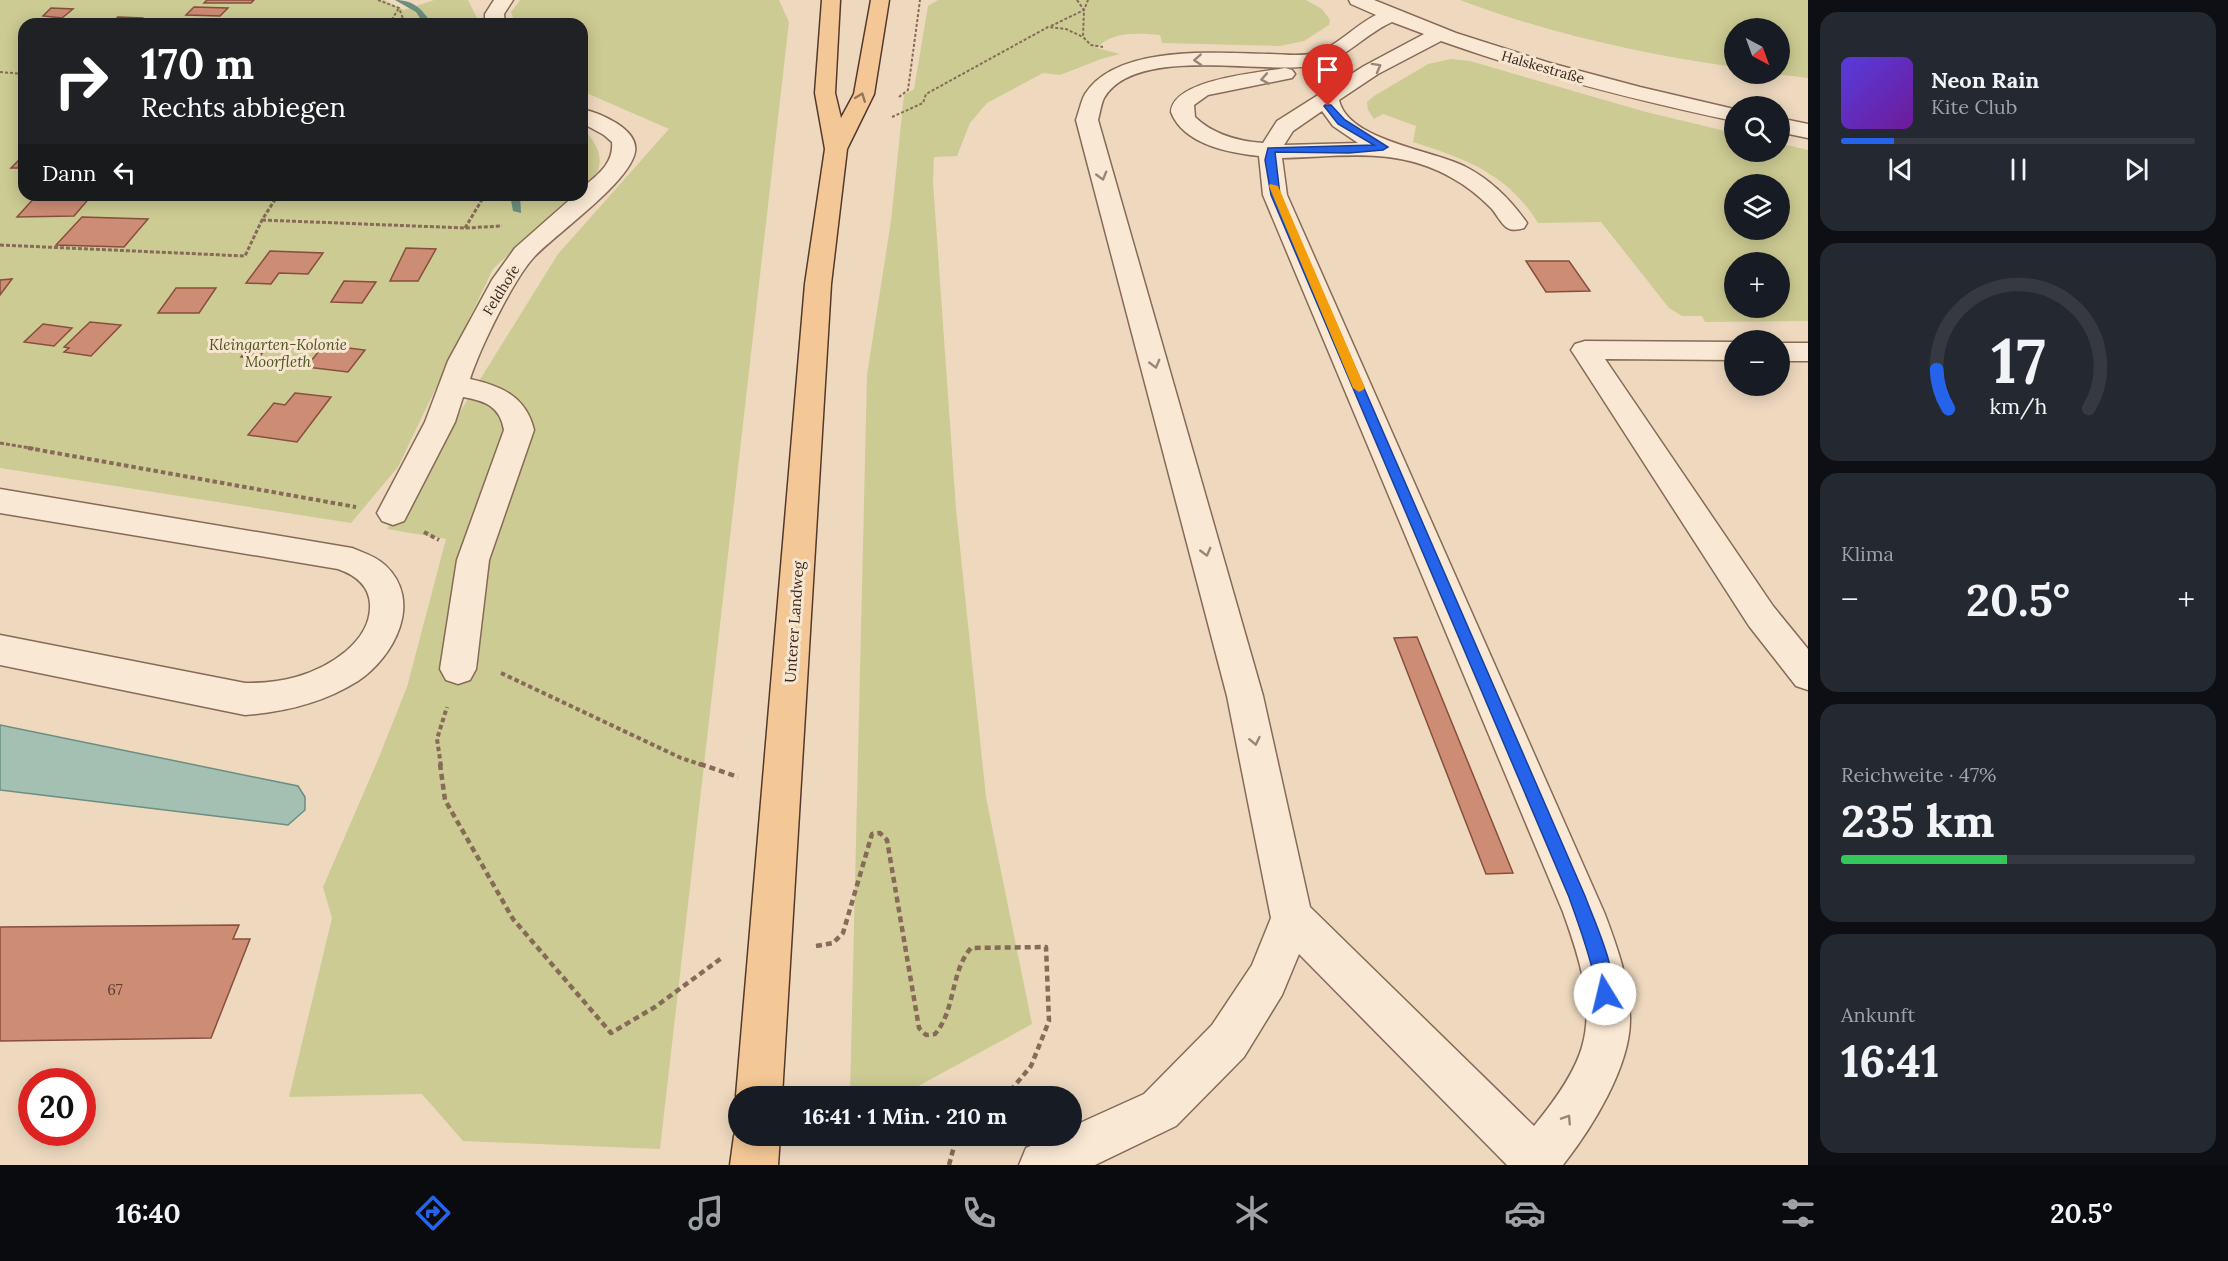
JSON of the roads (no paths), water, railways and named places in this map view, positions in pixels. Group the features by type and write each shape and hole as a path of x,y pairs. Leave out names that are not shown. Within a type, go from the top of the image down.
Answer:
{"main road":[{"name":"Unterer Landweg","path":"760,1086 818,284 836,149 825,93 831,0"},
{"name":"Unterer Landweg","path":"836,149 864,94 880,0"},
{"path":"754,1165 756,1146"}],"street":[{"path":"492,18 494,12 504,0"},
{"name":"Halskestraße","path":"1358,0 1475,47 1647,96 1724,114"},
{"path":"1383,147 1349,150 1271,150 1228,144 1205,135 1187,122 1182,113 1182,105 1202,90 1278,76 1319,58 1368,26 1391,15"},
{"path":"1319,58 1211,59 1150,64 1110,78 1098,90 1088,107 1087,120 1245,696 1292,918 1533,1163 1562,1126 1587,1087 1606,1040 1607,1013 1603,976 1590,930 1577,896 1275,195 1270,160 1275,138 1286,126 1371,70 1439,34"},
{"path":"1328,97 1328,106 1341,122 1383,147 1429,159 1458,171 1494,197 1515,223"},
{"name":"Feldhofe","path":"588,118 618,135 624,142 625,150 622,161 613,173 588,196"},
{"path":"1790,127 1808,131"},
{"name":"Feldhofe","path":"393,513 440,422 471,342 505,280 524,253 583,201"},
{"path":"1724,351 1585,350 1755,606 1808,675"},
{"path":"1790,352 1808,352"},
{"path":"454,385 487,392 500,398 518,418 519,424 515,446 472,560 458,669"},
{"path":"0,501 341,557 363,566 373,574 383,588 388,604 388,616 380,636 364,656 337,674 304,690 279,697 245,699 0,650"},
{"path":"1043,1165 1160,1110 1228,1041 1267,980 1292,918"}],"waterway":[{"path":"399,0 419,10 424,18"},
{"path":"516,201 518,211"}],"park label":[{"name":"Kleingarten-Kolonie Moorfleth","path":"278,352"}]}
